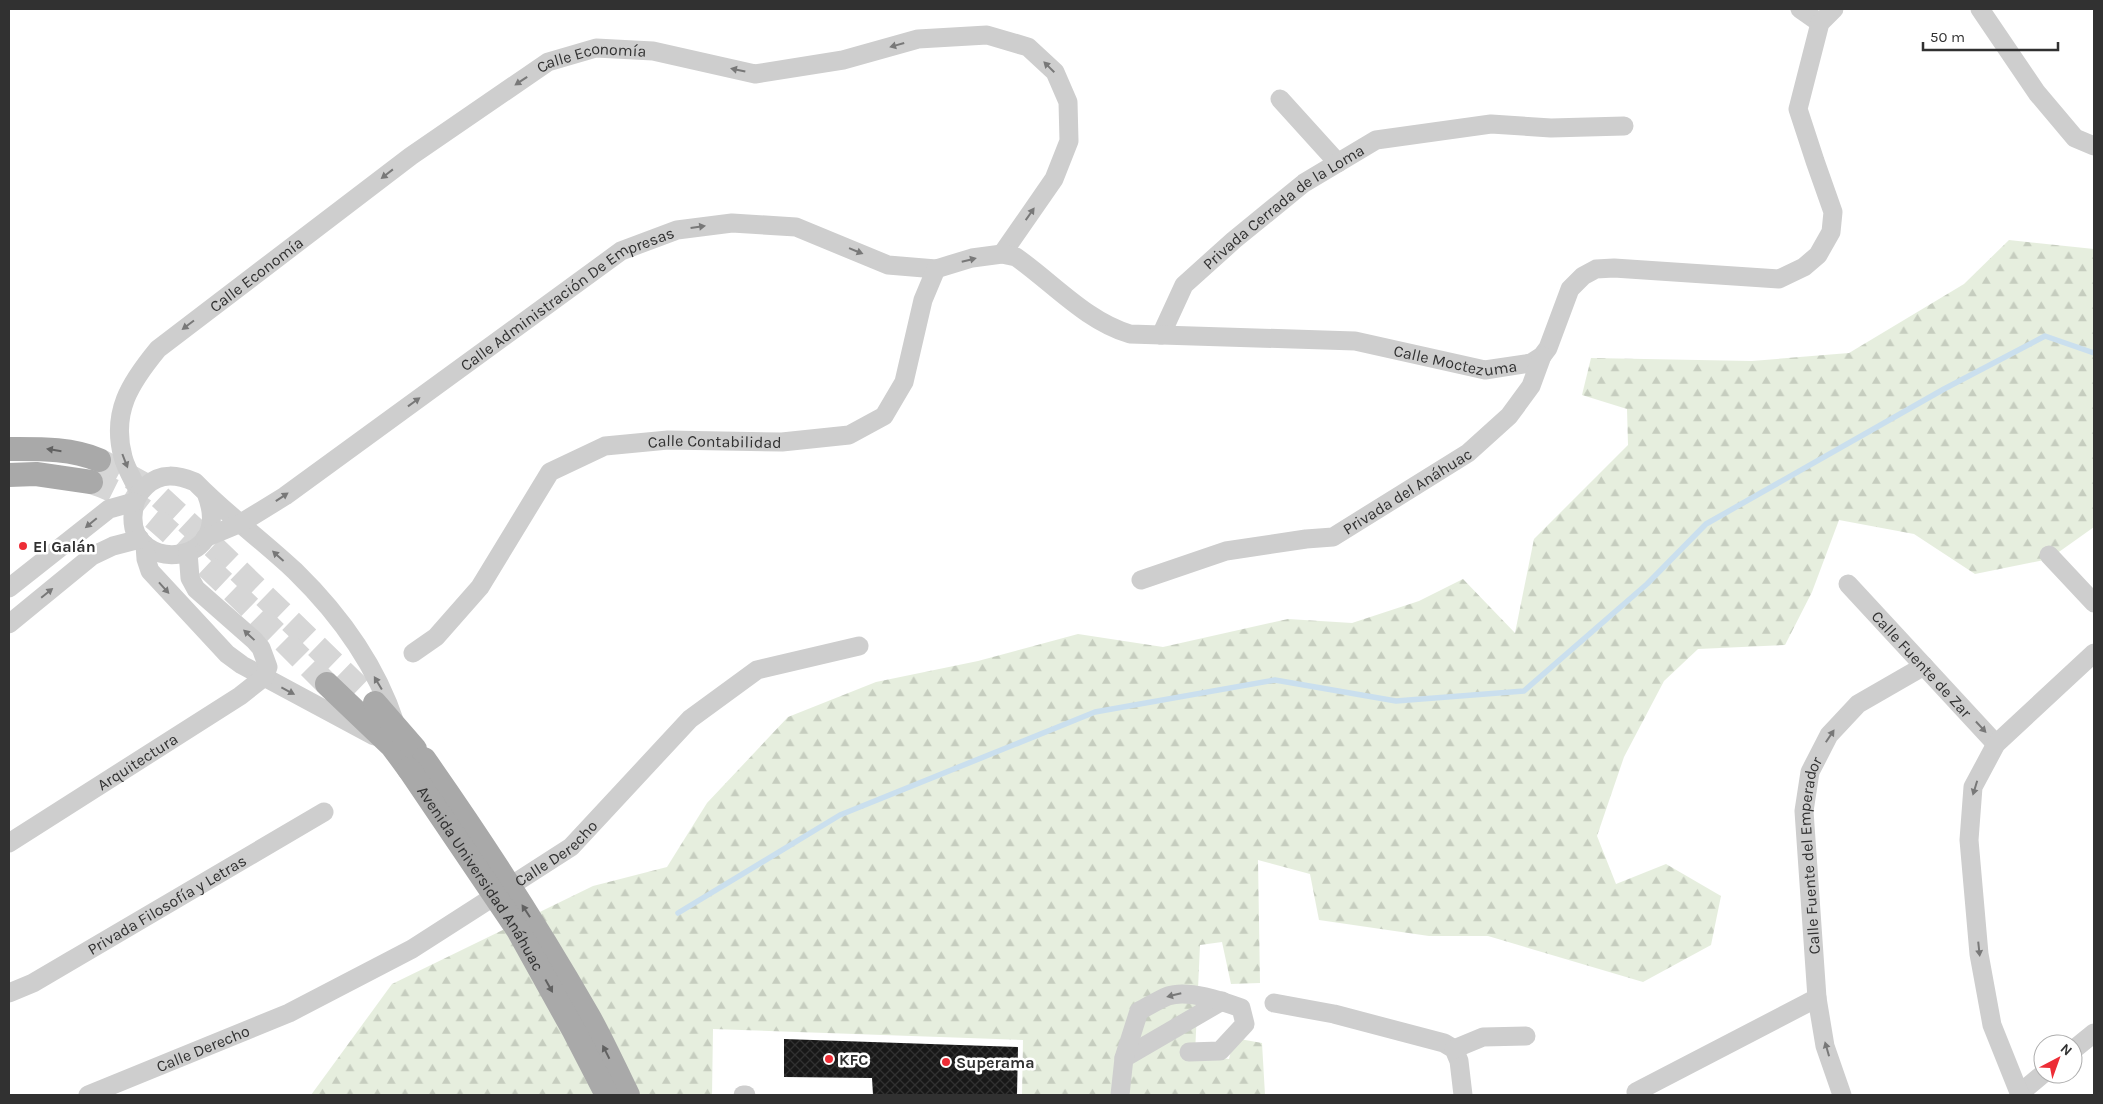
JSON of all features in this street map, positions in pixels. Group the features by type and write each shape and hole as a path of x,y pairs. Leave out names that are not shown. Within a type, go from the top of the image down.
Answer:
{"main road":[{"path":"9,449 41,448 86,455 99,460"},
{"path":"9,476 44,475 91,482"},
{"name":"Avenida Universidad Anáhuac","path":"327,684 394,737 475,832 532,920 590,1018 628,1095"},
{"name":"Avenida Universidad Anáhuac","path":"375,702 394,737"},
{"name":"Avenida Universidad Anáhuac","path":"417,764 518,930 607,1095"}],"street":[{"path":"1800,9 1820,24"},
{"name":"Calle Moctezuma","path":"1002,254 1016,257 1098,322 1114,330 1130,334 1355,341 1485,370 1531,363 1542,356 1548,348 1570,289 1583,276 1596,268 1779,279 1804,268 1818,254 1831,232 1833,212 1798,108 1820,24 1834,9"},
{"path":"1980,9 2037,92 2075,138 2094,146"},
{"name":"Calle Economía","path":"137,497 123,458 119,429 123,400 136,376 158,349 411,156 548,62 596,48 652,51 755,74 843,60 918,39 987,35 1028,47 1055,72 1068,102 1069,141 1054,179 1002,254"},
{"path":"1280,99 1338,163"},
{"name":"Privada Cerrada de la Loma","path":"1161,335 1184,285 1234,240 1304,183 1376,140 1435,130 1491,124 1551,128 1624,126"},
{"name":"Calle Administración De Empresas","path":"205,538 241,523 285,496 621,251 677,230 732,223 796,226 888,265 936,269"},
{"path":"936,269 972,258 1002,254"},
{"name":"Calle Contabilidad","path":"413,653 436,637 480,587 550,472 604,446 668,440 782,442 849,436 884,416 904,382 923,300 936,269"},
{"name":"Privada del Anáhuac","path":"1141,580 1226,551 1306,539 1333,537 1468,453 1509,416 1531,386 1542,356"},
{"path":"9,588 109,509 137,497 151,481 165,475 181,476 195,482 296,572 344,626 386,696 394,737"},
{"path":"9,624 92,556 113,546 143,542 155,551 166,555 188,552 205,538 212,524 212,508 206,493"},
{"path":"137,497 133,522 143,542 150,572 227,654 264,677 394,737"},
{"path":"188,552 190,578 196,589 261,648 268,667 264,677"},
{"path":"2050,555 2094,603"},
{"name":"Calle Fuente de Zar","path":"1848,584 1996,744"},
{"name":"Calle Derecho","path":"88,1095 289,1013 412,949 571,847 690,719 758,670 859,646"},
{"path":"2033,1083 2020,1094 1992,1025 1979,954 1969,840 1973,787 1996,744 2094,653"},
{"name":"Calle Fuente del Emperador","path":"1842,1095 1825,1046 1817,998 1804,811 1810,772 1829,735 1858,704 1924,666"},
{"name":"Arquitectura","path":"9,843 240,696 264,677"},
{"name":"Privada Filosofía y Letras","path":"9,993 33,983 324,812"},
{"path":"1120,1095 1124,1058 1139,1011 1169,996 1182,993 1222,1000 1241,1008 1245,1024 1220,1051 1189,1052"},
{"path":"1636,1092 1817,998"},
{"path":"1124,1058 1222,1000"},
{"path":"1274,1003 1334,1014 1444,1043 1454,1049 1459,1061 1463,1095"},
{"path":"2083,1042 2094,1033"},
{"path":"1454,1049 1483,1037 1526,1036"}],"green space":[{"path":"2009,240 2094,249 2094,527 2049,559 1975,574 1914,534 1839,520 1812,592 1785,645 1698,649 1664,681 1624,757 1597,836 1616,884 1666,864 1721,896 1711,945 1643,982 1488,936 1429,936 1319,920 1310,874 1258,860 1260,983 1231,984 1222,942 1200,945 1195,1054 1229,1059 1234,1038 1262,1043 1265,1095 1022,1095 1023,1040 713,1029 712,1095 311,1095 392,984 593,886 667,867 707,803 788,717 876,682 978,661 1078,634 1163,647 1288,619 1352,623 1419,601 1463,579 1515,633 1534,539 1628,445 1627,409 1582,395 1591,358 1752,361 1849,353 1964,284"}],"building":[{"name":"Superama","path":"784,1039 1018,1047 1017,1095 873,1095 872,1078 784,1077"}],"waterway":[{"path":"678,913 840,815 1095,712 1275,680 1396,701 1524,691 1647,584 1706,524 1944,389 2045,336 2094,353"}],"tunnel":[{"path":"99,460 149,487 375,703"},
{"path":"91,482 119,494 154,518 223,581 327,684"}],"place":[{"name":"El Galán","path":"23,546"},
{"name":"KFC","path":"829,1059"},
{"name":"Superama","path":"946,1062"}]}
